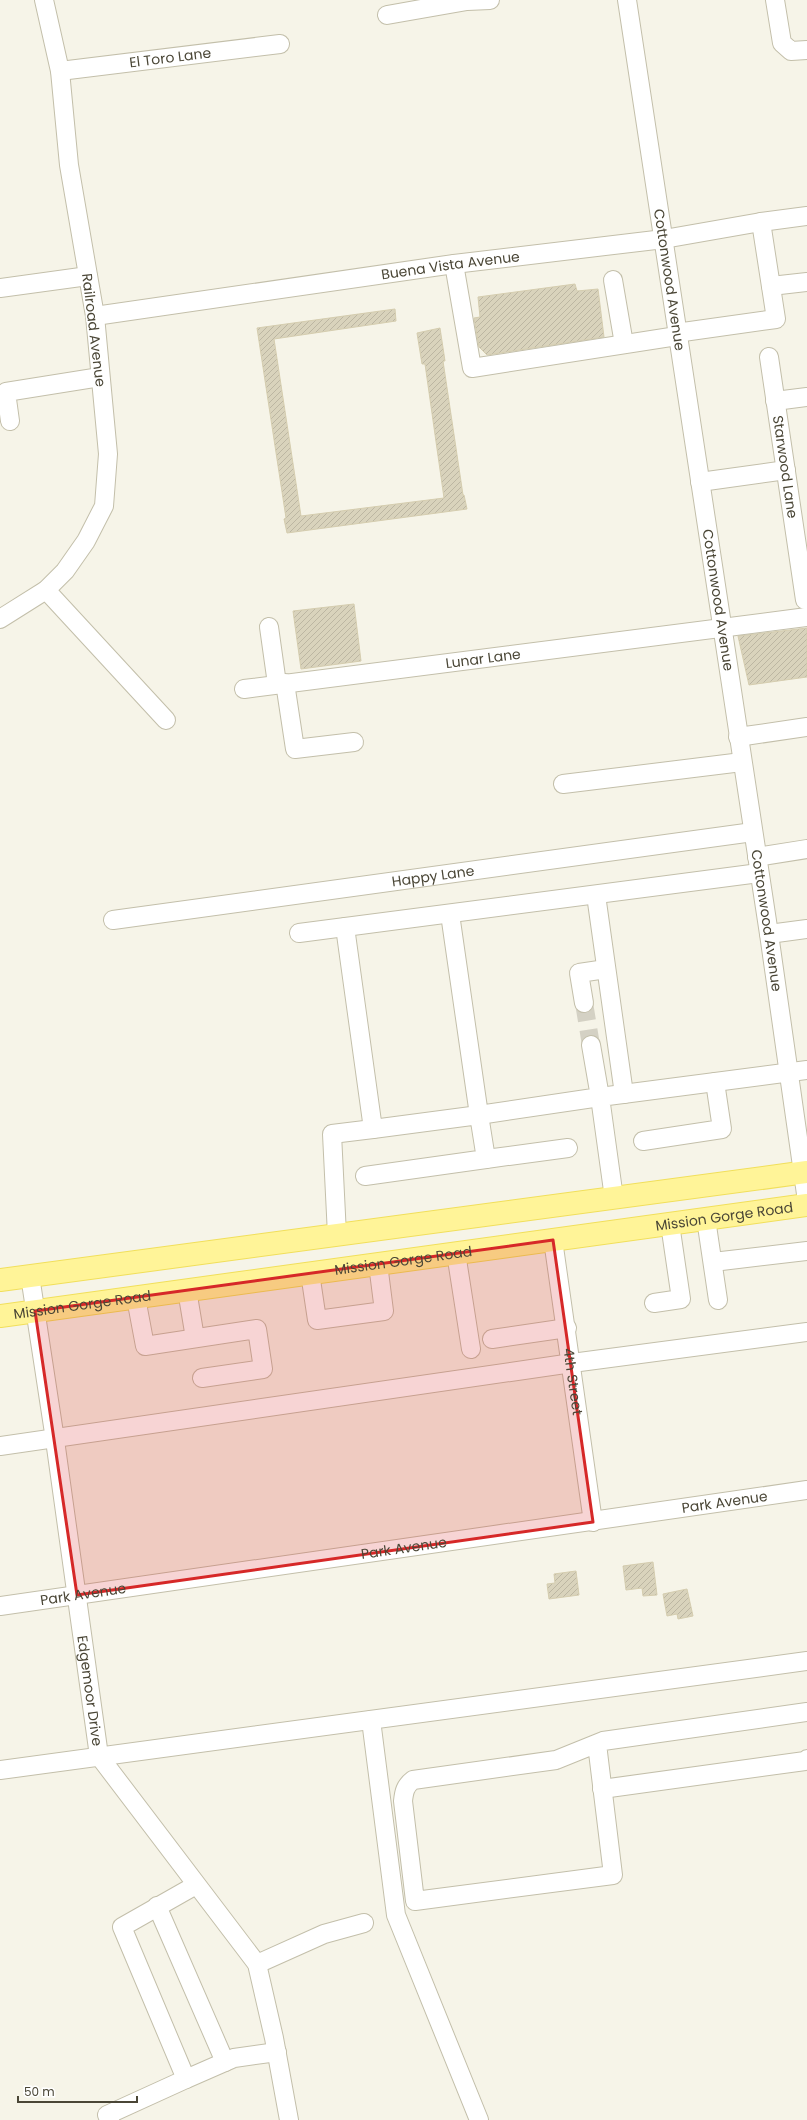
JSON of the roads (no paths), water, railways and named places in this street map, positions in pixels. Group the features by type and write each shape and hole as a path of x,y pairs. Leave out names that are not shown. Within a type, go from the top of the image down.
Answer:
{"main road":[{"path":"0,1280 805,1173"},
{"name":"Mission Gorge Road","path":"0,1316 807,1205"}],"street":[{"name":"Railroad Avenue","path":"0,619 46,590 65,571 86,541 104,506 108,454 95,316 69,165 60,72 44,0"},
{"path":"387,15 467,1 490,0"},
{"name":"Cottonwood Avenue","path":"627,0 805,1173 807,1201"},
{"path":"775,0 782,43 791,51 807,50"},
{"name":"El Toro Lane","path":"60,72 280,44"},
{"name":"Buena Vista Avenue","path":"95,316 454,264 664,239 761,222 807,216"},
{"path":"454,264 472,368 776,319 761,222"},
{"path":"0,288 88,276"},
{"path":"613,280 624,344"},
{"path":"771,286 807,282"},
{"name":"Starwood Lane","path":"768,357 786,470 803,558 806,609"},
{"path":"10,421 6,392 100,377"},
{"path":"775,401 807,397"},
{"path":"700,482 786,470"},
{"path":"46,590 166,720"},
{"name":"Lunar Lane","path":"244,688 722,628 806,609"},
{"path":"269,627 295,749 354,742"},
{"path":"738,737 807,727"},
{"path":"563,784 742,762"},
{"name":"Happy Lane","path":"113,920 753,832"},
{"path":"298,933 596,895 758,865 807,849"},
{"path":"596,895 624,1094"},
{"path":"450,914 486,1159"},
{"path":"345,927 373,1129"},
{"path":"769,934 807,929"},
{"path":"584,1003 579,973 606,969"},
{"path":"591,1046 600,1097 614,1198"},
{"path":"338,1235 332,1134 807,1070"},
{"path":"643,1141 722,1129 715,1082"},
{"path":"365,1176 568,1148"},
{"path":"706,1219 718,1300"},
{"path":"654,1303 681,1299 670,1224"},
{"name":"4th Street","path":"553,1240 572,1363 593,1522"},
{"path":"713,1262 807,1251"},
{"path":"456,1253 471,1349"},
{"path":"310,1273 317,1320 384,1311 378,1264"},
{"name":"Edgemoor Drive","path":"30,1276 55,1439 99,1756 257,1964"},
{"path":"187,1290 195,1338"},
{"path":"136,1298 145,1346 257,1329 263,1369 202,1378"},
{"path":"492,1339 567,1328"},
{"path":"0,1446 572,1363 807,1332"},
{"name":"Park Avenue","path":"0,1606 593,1522 807,1490"},
{"path":"0,1770 807,1661"},
{"path":"596,1744 613,1875 415,1901 403,1801 404,1791 408,1784 422,1778 556,1760 603,1741 807,1712"},
{"path":"371,1720 396,1915 479,2120"},
{"path":"602,1789 807,1759"},
{"path":"186,2079 122,1926 196,1885"},
{"path":"157,1906 225,2062"},
{"path":"289,2120 277,2052 257,1964 324,1934 364,1923"},
{"path":"110,2120 107,2115 234,2058 277,2052"}],"tunnel":[{"path":"584,1003 591,1045"}]}
